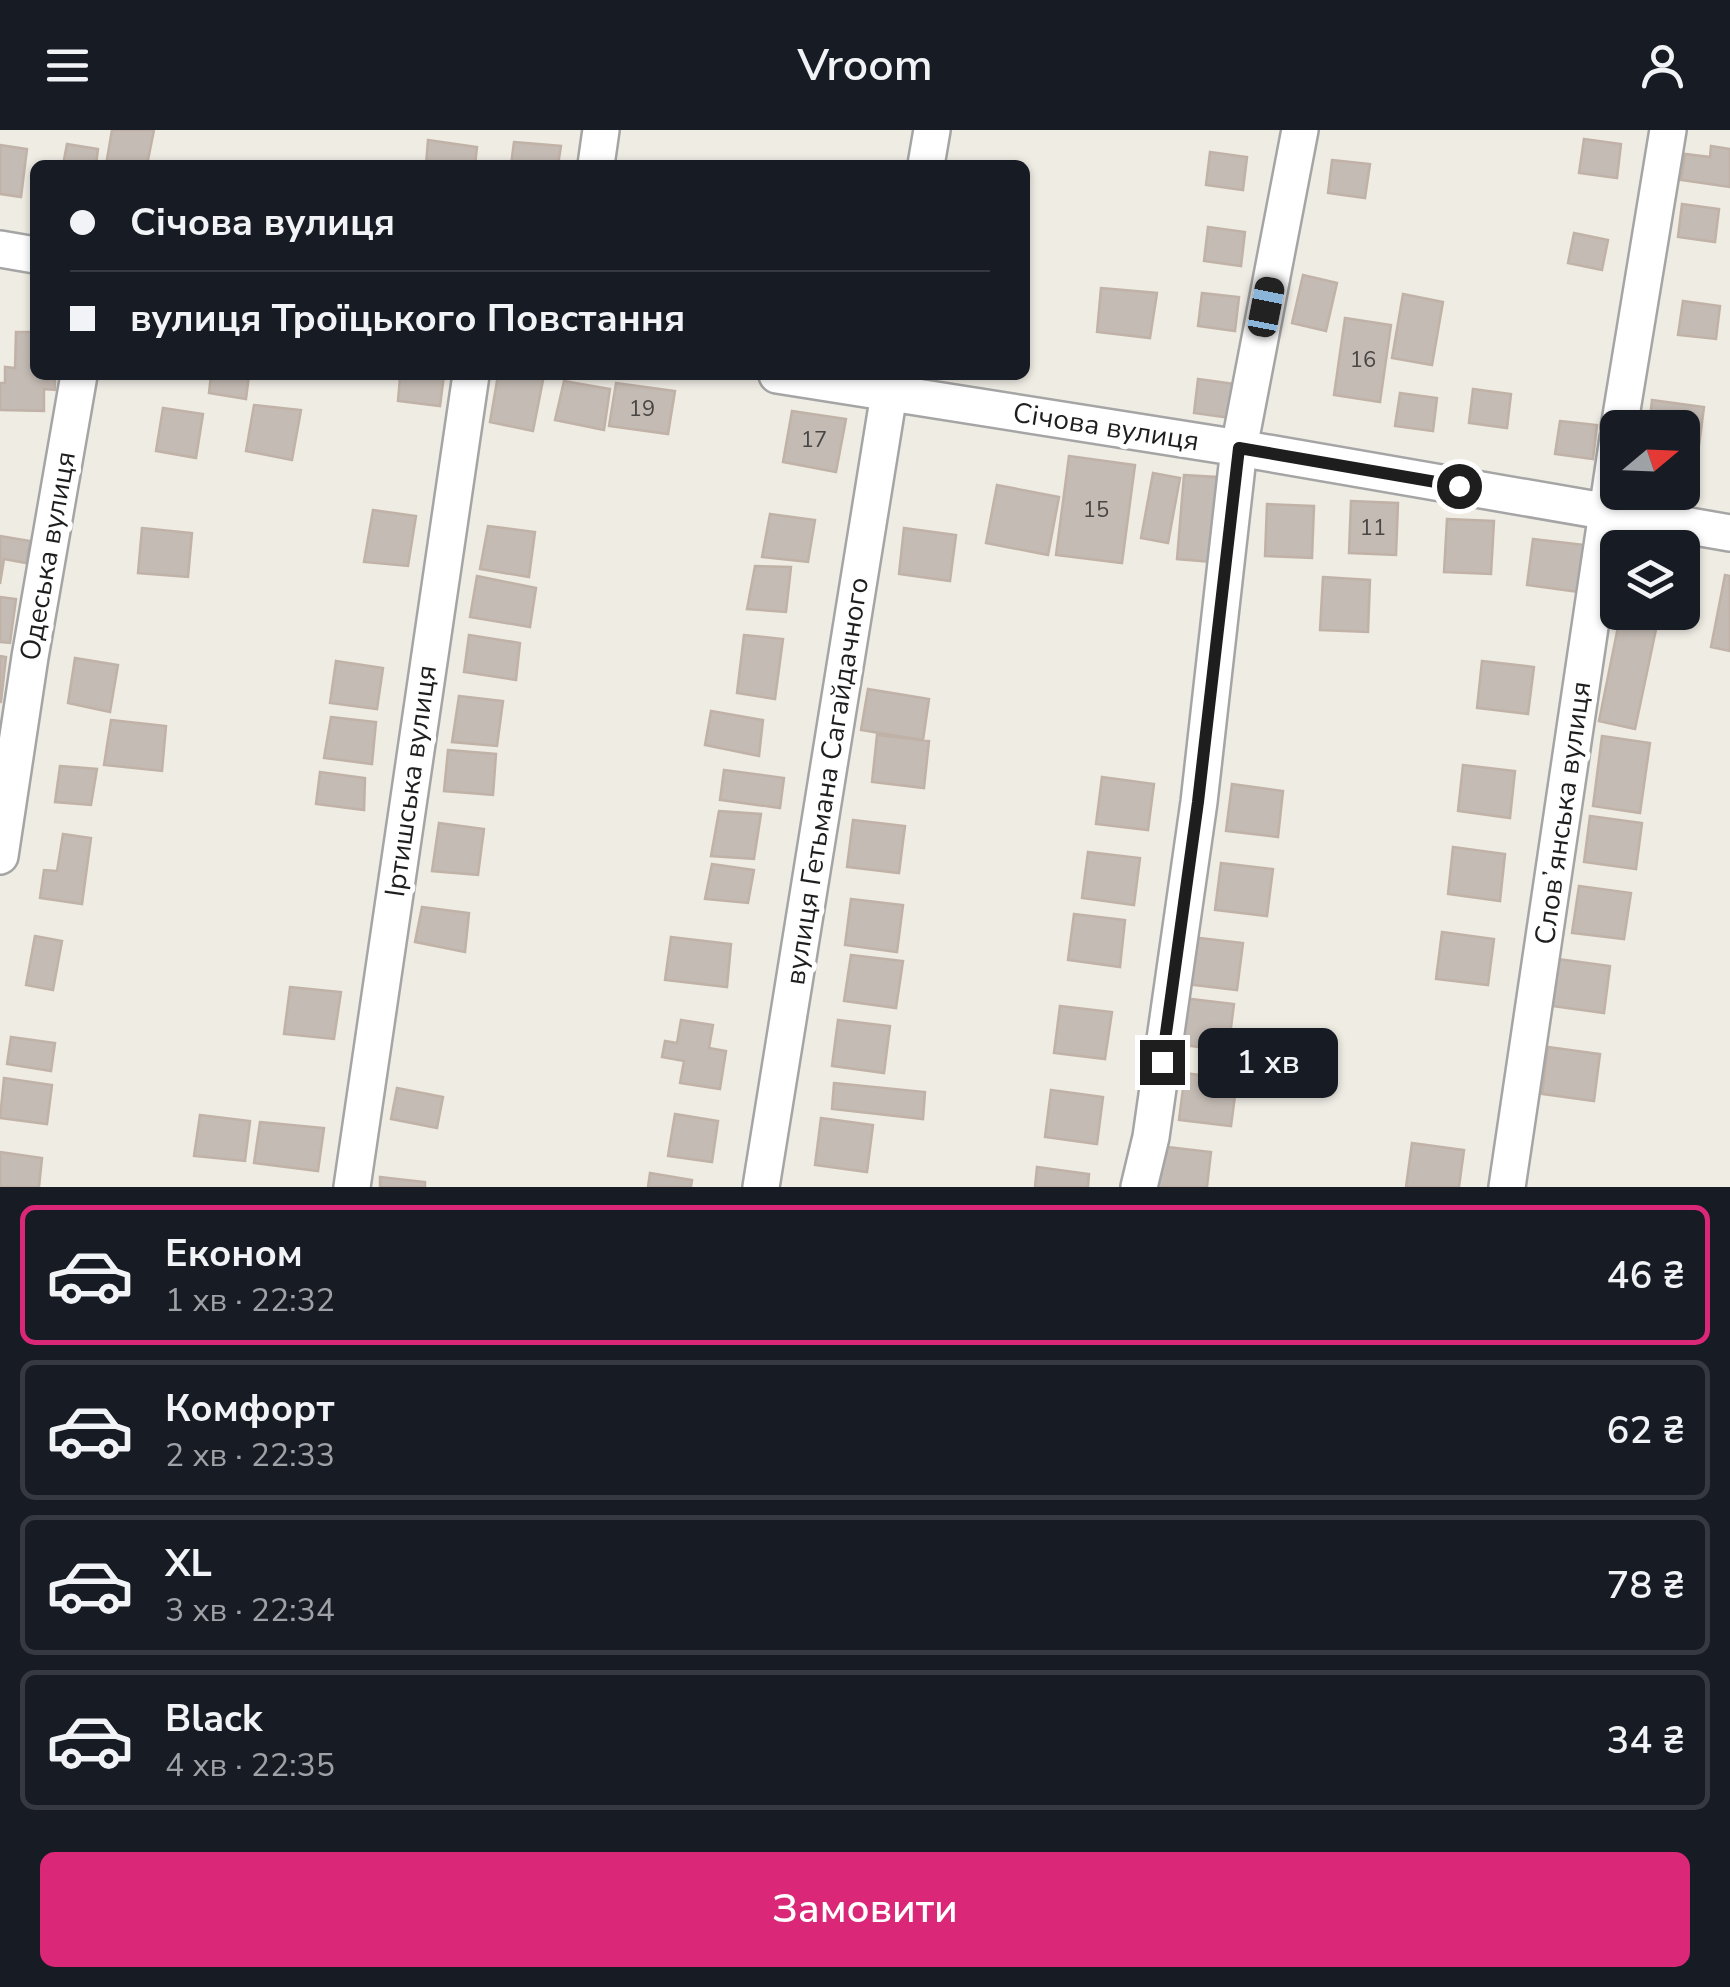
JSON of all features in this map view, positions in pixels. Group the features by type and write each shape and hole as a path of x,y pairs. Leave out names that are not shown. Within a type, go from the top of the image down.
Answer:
{"street":[{"path":"597,160 600,130"},
{"path":"927,160 932,130"},
{"path":"1139,1187 1151,1137 1198,802 1239,448 1300,130"},
{"path":"1622,410 1668,130"},
{"path":"0,249 30,253"},
{"name":"Одеська вулиця","path":"0,856 78,380"},
{"name":"Іртишська вулиця","path":"352,1187 470,380"},
{"name":"Січова вулиця","path":"840,380 891,384 1600,509"},
{"name":"вулиця Гетьмана Сагайдачного","path":"761,1187 891,384"},
{"name":"Січова вулиця","path":"1606,510 1730,532"},
{"name":"Словʼянська вулиця","path":"1507,1187 1606,510"}],"building":[{"path":"112,130 154,130 148,160 107,160"},
{"path":"1584,139 1621,144 1617,178 1579,173"},
{"path":"428,140 477,147 476,160 426,160"},
{"path":"514,142 561,146 559,160 512,160"},
{"path":"67,144 98,149 97,160 64,160"},
{"path":"0,145 27,149 21,197 0,194"},
{"path":"1711,146 1730,149 1730,187 1681,180 1685,154 1710,157"},
{"path":"1210,152 1247,157 1243,190 1206,185"},
{"path":"1332,160 1370,164 1365,198 1328,193"},
{"path":"1682,204 1719,209 1715,242 1678,237"},
{"path":"1208,227 1245,232 1241,266 1204,261"},
{"path":"1574,233 1608,240 1602,270 1568,263"},
{"path":"1303,275 1337,283 1326,331 1292,323"},
{"path":"1101,288 1157,293 1150,338 1097,332"},
{"path":"1202,293 1239,297 1235,331 1198,326"},
{"path":"1403,294 1443,302 1432,365 1392,358"},
{"path":"1683,301 1720,306 1716,339 1678,335"},
{"path":"1345,318 1391,325 1380,402 1334,395"},
{"path":"16,332 30,332 30,380 55,380 55,390 44,389 44,411 0,410 0,383 5,383 5,367 15,368"},
{"path":"1198,379 1235,384 1231,418 1194,413"},
{"path":"210,380 248,380 246,399 209,393"},
{"path":"400,380 443,380 440,406 398,401"},
{"path":"497,380 543,380 533,431 490,422"},
{"path":"564,381 610,389 604,430 555,420"},
{"path":"616,383 675,391 668,434 609,426"},
{"path":"1473,389 1511,394 1507,428 1469,423"},
{"path":"1400,393 1437,398 1433,431 1395,426"},
{"path":"1652,400 1704,407 1700,438 1700,410 1651,410"},
{"path":"254,405 301,410 292,460 246,451"},
{"path":"163,408 203,414 196,458 156,451"},
{"path":"792,411 846,419 836,472 783,462"},
{"path":"1560,421 1597,425 1593,459 1555,454"},
{"path":"1069,456 1135,465 1122,563 1056,555"},
{"path":"1153,473 1180,478 1168,543 1141,538"},
{"path":"1184,475 1217,477 1211,562 1177,559"},
{"path":"997,485 1059,497 1048,555 986,543"},
{"path":"1351,501 1398,503 1396,555 1349,553"},
{"path":"1267,504 1314,506 1312,558 1265,556"},
{"path":"373,510 416,516 408,566 364,562"},
{"path":"770,514 815,520 808,562 762,557"},
{"path":"1447,519 1494,521 1491,574 1444,572"},
{"path":"488,526 535,532 529,577 480,569"},
{"path":"142,528 192,533 188,577 138,573"},
{"path":"904,528 956,535 950,581 899,574"},
{"path":"0,536 30,541 26,563 4,559 0,584"},
{"path":"1533,539 1585,545 1579,592 1527,585"},
{"path":"755,566 791,567 786,612 747,609"},
{"path":"1725,575 1730,576 1730,651 1711,647"},
{"path":"477,576 536,588 530,627 470,617"},
{"path":"1323,577 1370,580 1368,632 1320,630"},
{"path":"0,597 16,599 10,643 0,642"},
{"path":"1617,630 1656,630 1635,729 1599,721"},
{"path":"469,635 520,643 516,680 464,672"},
{"path":"744,635 783,639 775,699 737,693"},
{"path":"0,656 6,657 1,702 0,702"},
{"path":"75,658 118,665 110,712 68,703"},
{"path":"336,661 383,668 377,709 330,703"},
{"path":"1482,661 1534,667 1528,714 1477,708"},
{"path":"868,689 929,699 923,740 861,730"},
{"path":"459,696 503,701 497,746 452,742"},
{"path":"711,711 763,720 759,756 705,745"},
{"path":"331,717 376,722 372,764 324,758"},
{"path":"111,720 166,726 162,771 104,765"},
{"path":"877,735 929,741 924,788 872,782"},
{"path":"1602,736 1650,743 1640,813 1593,806"},
{"path":"448,750 496,754 493,795 444,791"},
{"path":"1463,765 1515,771 1510,818 1458,811"},
{"path":"60,766 97,769 91,805 55,802"},
{"path":"724,770 784,778 780,808 720,800"},
{"path":"320,772 365,778 364,810 316,804"},
{"path":"1102,777 1154,784 1148,830 1096,824"},
{"path":"1232,784 1283,791 1278,837 1226,831"},
{"path":"719,811 761,814 754,859 711,856"},
{"path":"1590,816 1642,823 1636,869 1584,862"},
{"path":"853,820 905,826 899,873 847,867"},
{"path":"439,823 484,829 478,875 432,871"},
{"path":"63,834 91,838 82,904 40,898 44,870 57,871"},
{"path":"1453,847 1505,854 1500,901 1448,894"},
{"path":"1088,852 1140,858 1134,905 1082,898"},
{"path":"1221,863 1273,869 1267,916 1215,910"},
{"path":"712,864 754,870 748,903 705,899"},
{"path":"1579,886 1631,893 1624,939 1572,933"},
{"path":"851,899 903,905 897,952 845,945"},
{"path":"422,907 469,913 465,952 415,942"},
{"path":"1074,914 1125,920 1120,967 1068,960"},
{"path":"1442,932 1494,939 1488,985 1436,979"},
{"path":"35,936 62,941 53,990 26,985"},
{"path":"671,937 731,944 727,987 665,980"},
{"path":"1191,937 1243,943 1237,990 1185,984"},
{"path":"851,955 903,961 896,1008 844,1001"},
{"path":"1558,959 1610,966 1604,1013 1552,1006"},
{"path":"290,987 341,992 334,1039 284,1034"},
{"path":"1183,998 1234,1004 1228,1051 1176,1044"},
{"path":"1060,1006 1112,1012 1105,1059 1054,1053"},
{"path":"681,1020 713,1025 709,1048 726,1051 720,1089 680,1083 684,1061 662,1057 665,1041 677,1043"},
{"path":"838,1020 890,1026 884,1073 832,1066"},
{"path":"11,1037 55,1043 51,1071 7,1064"},
{"path":"1548,1047 1600,1054 1594,1101 1542,1094"},
{"path":"1185,1073 1237,1080 1231,1126 1179,1120"},
{"path":"4,1078 52,1085 47,1124 0,1118"},
{"path":"834,1083 925,1092 923,1119 832,1109"},
{"path":"397,1088 443,1097 437,1128 391,1119"},
{"path":"1051,1090 1103,1097 1097,1144 1045,1137"},
{"path":"675,1114 718,1121 712,1162 668,1156"},
{"path":"200,1115 250,1121 245,1161 194,1156"},
{"path":"821,1118 873,1125 867,1172 815,1165"},
{"path":"260,1122 324,1128 318,1171 254,1163"},
{"path":"1412,1143 1464,1150 1459,1187 1406,1187"},
{"path":"1159,1146 1211,1152 1207,1187 1154,1187"},
{"path":"0,1152 42,1158 39,1187 0,1187"},
{"path":"1037,1167 1089,1174 1088,1187 1035,1187"},
{"path":"650,1173 692,1180 691,1187 648,1187"},
{"path":"380,1177 425,1182 425,1187 380,1187"}],"route":[{"path":"1162,1062 1198,802 1239,448 1459,486"}]}
